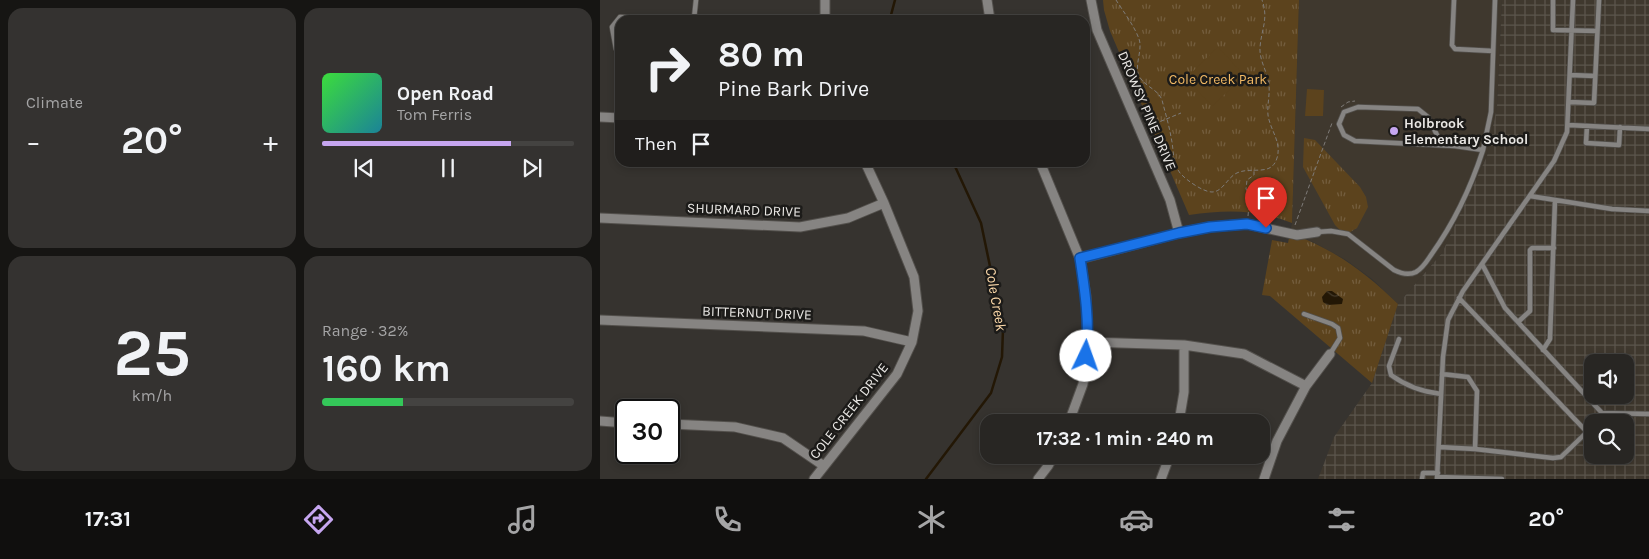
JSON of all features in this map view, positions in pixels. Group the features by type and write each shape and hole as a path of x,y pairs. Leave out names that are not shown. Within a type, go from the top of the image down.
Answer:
{"street":[{"path":"825,0 825,15"},
{"path":"987,0 989,15"},
{"name":"DROWSY PINE DRIVE","path":"1091,0 1097,30 1170,200 1179,233"},
{"path":"600,117 615,118"},
{"name":"COLE CREEK DRIVE","path":"814,479 897,374 912,342 918,311 914,277 867,167"},
{"path":"1042,167 1080,258 1086,296 1088,342 1082,384 1072,414"},
{"name":"SHURMARD DRIVE","path":"600,218 800,227 848,218 884,203"},
{"path":"1080,258 1210,227 1247,224 1297,235 1317,232"},
{"name":"BITTERNUT DRIVE","path":"600,320 864,331 912,342"},
{"path":"1088,342 1184,345 1244,354 1306,386"},
{"path":"1180,414 1184,392 1184,345"},
{"path":"1264,479 1278,441 1306,386 1330,354"},
{"path":"600,421 615,422"},
{"path":"680,424 735,427 783,438 824,466"},
{"path":"1038,479 1049,464"},
{"path":"1161,479 1167,464"}],"lane":[{"path":"694,15 696,0"},
{"path":"1454,0 1452,45 1456,49 1493,51"},
{"path":"1317,232 1332,231 1348,234 1401,274 1416,272 1424,265 1441,242 1461,206 1483,150 1491,112 1495,0"},
{"path":"1553,0 1553,30 1572,32 1597,31"},
{"path":"1438,476 1442,374 1448,320 1482,264 1554,161 1567,132 1573,0"},
{"path":"1569,102 1594,103 1599,0"},
{"path":"615,23 612,27 615,44"},
{"path":"1570,75 1595,76"},
{"path":"1442,145 1428,117 1418,109 1358,107 1344,112 1340,124 1344,135 1355,141 1442,145 1483,150"},
{"path":"1568,125 1649,129"},
{"path":"1586,126 1586,143 1619,145 1620,127"},
{"path":"1530,196 1612,208 1649,211"},
{"path":"1543,350 1550,339 1555,200"},
{"path":"1518,322 1530,311 1530,250 1532,248 1554,248"},
{"path":"1482,264 1505,308 1602,413 1649,414"},
{"path":"1439,447 1552,458 1561,457 1587,432 1460,298"},
{"path":"1304,314 1338,328 1340,338 1330,354"},
{"path":"1399,339 1389,366 1391,375 1426,392 1441,394"},
{"path":"1442,374 1468,377 1478,391 1475,449"},
{"path":"1422,479 1423,473 1438,476 1502,479"}],"path":[{"path":"1116,0 1140,40 1138,74 1144,83 1157,92 1161,98 1172,138 1173,158 1180,172 1191,183 1211,192 1219,191 1236,174 1248,170 1266,171 1274,166 1278,157 1279,145 1271,129 1268,114 1269,84 1259,49 1265,26 1266,9 1262,0"},
{"path":"1338,110 1348,102 1358,100"},
{"path":"1153,132 1159,122 1181,113"},
{"path":"1295,226 1332,124"},
{"path":"1247,224 1250,194 1246,189 1247,180 1254,175 1254,170"}],"shaded area":[{"name":"Holbrook Elementary School","path":"1299,0 1502,0 1497,107 1487,156 1442,253 1398,304 1372,279 1346,260 1313,242 1290,233 1292,223"},
{"path":"1502,0 1649,0 1649,479 1318,479 1334,437 1372,383 1398,304 1442,253 1487,156 1497,107"}],"green space":[{"name":"Cole Creek Park","path":"1103,0 1299,0 1292,223 1279,218 1254,213 1215,212 1189,215 1110,31"},
{"path":"1218,47 1245,76 1212,106 1186,78"},
{"path":"1307,89 1324,90 1323,116 1305,116"},
{"path":"1304,138 1315,140 1360,187 1366,197 1368,207 1357,228 1345,235 1335,225 1303,167"},
{"path":"1290,233 1335,254 1373,281 1398,304 1372,383 1270,296 1262,295 1272,240 1288,243"}],"water":[{"path":"1327,291 1332,291 1343,299 1342,304 1327,305 1323,302 1322,297"}],"waterway":[{"name":"Cole Creek","path":"891,15 895,0"},
{"name":"Cole Creek","path":"926,479 991,393 1002,357 1003,329 981,223 955,167"}],"place":[{"name":"Holbrook Elementary School","path":"1394,131"}],"route":[{"path":"1086,356 1088,342 1086,296 1080,258 1210,227 1247,224 1266,228"}]}
